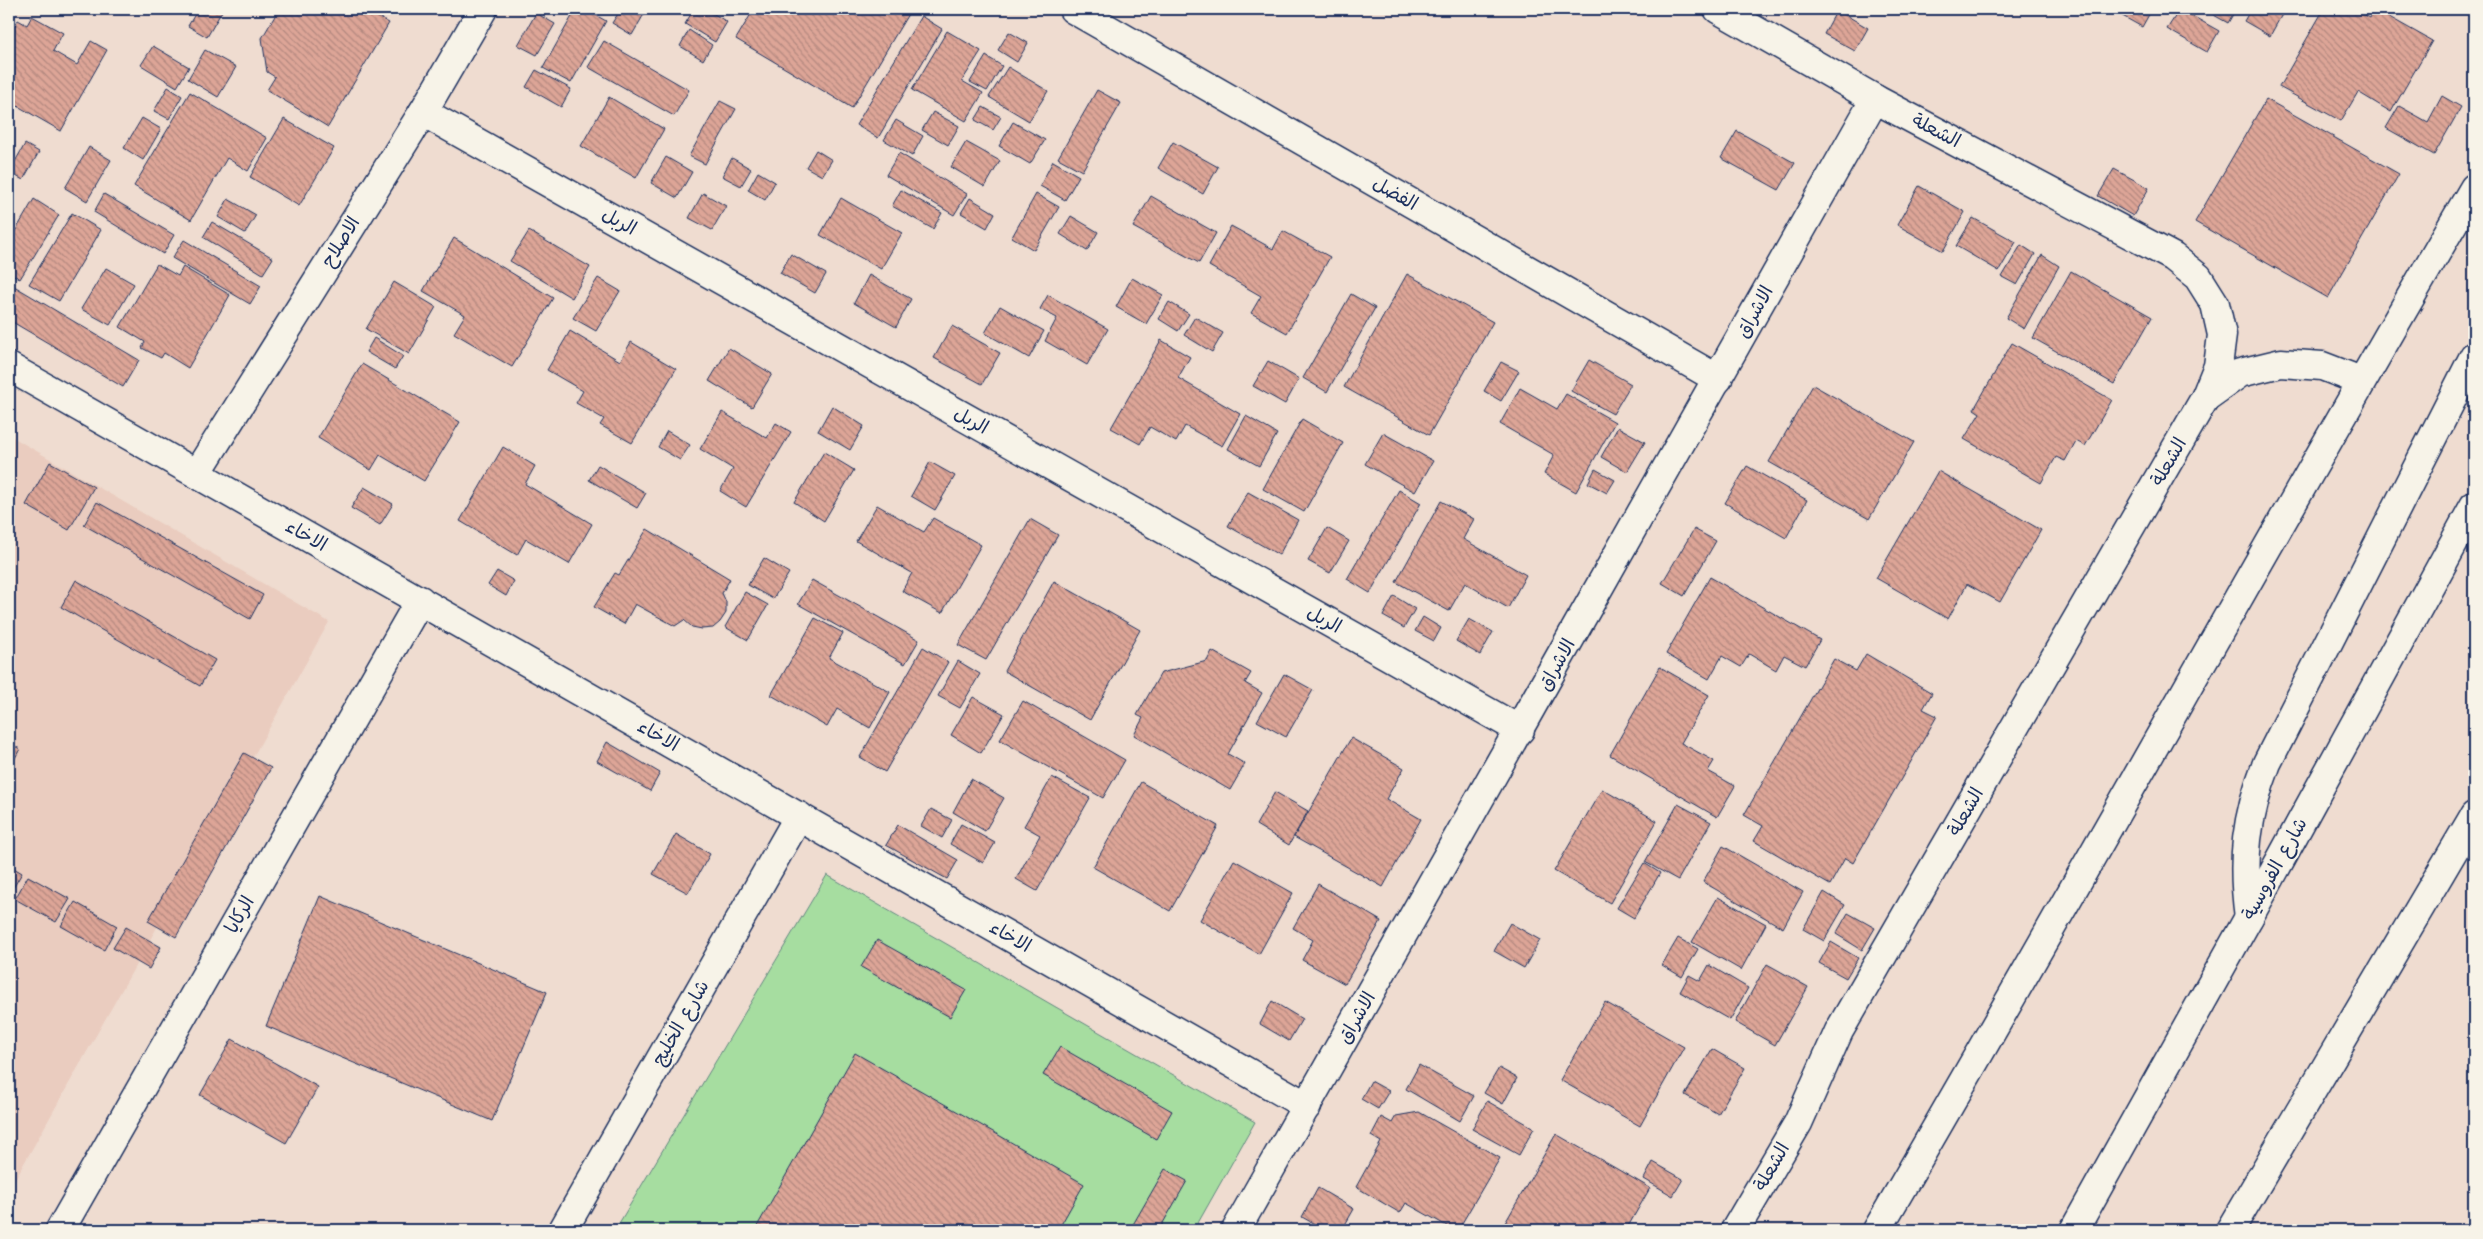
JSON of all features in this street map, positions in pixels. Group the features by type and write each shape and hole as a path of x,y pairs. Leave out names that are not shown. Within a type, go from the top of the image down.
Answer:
{"main road":[{"name":"الاصلاح","path":"197,473 423,112 483,9"},
{"name":"الفضل","path":"1073,9 1718,379"},
{"name":"الشعلة","path":"1718,9 1875,99 2173,257 2198,277 2215,304 2222,335 2218,366 2205,398 1839,1031 1798,1123 1735,1230"},
{"name":"الاشراق","path":"1236,1230 1875,99"},
{"name":"الربل","path":"423,112 1520,730"},
{"path":"1877,1230 1989,1039 2361,381 2474,188"},
{"path":"2250,917 2245,885 2244,854 2248,822 2256,792 2276,746 2474,356"},
{"name":"الشعلة","path":"2205,398 2240,373 2281,363 2322,366 2361,381"},
{"name":"الاخاء","path":"9,367 1307,1106"},
{"name":"شارع الفروسية","path":"2074,1230 2250,917 2474,506"},
{"name":"الركايا","path":"60,1230 420,600"},
{"name":"شارع الخليج","path":"563,1230 799,816"},
{"path":"2230,1230 2474,816"}],"shaded area":[{"path":"9,435 329,622 9,1190"}],"green space":[{"path":"827,875 1255,1122 1194,1230 615,1230"}],"building":[{"path":"198,9 218,9 222,11 207,37 188,26"},
{"path":"279,9 364,9 389,23 328,127 267,90 275,77 267,72 262,38"},
{"path":"576,9 585,9 606,21 571,83 543,68"},
{"path":"621,9 647,9 632,35 612,23"},
{"path":"694,9 706,9 727,22 715,42 685,24"},
{"path":"754,9 911,9 852,108 736,39"},
{"path":"2110,9 2147,9 2151,11 2142,27"},
{"path":"2180,9 2219,31 2207,52 2167,29"},
{"path":"2203,9 2236,9 2228,23"},
{"path":"2251,9 2285,9 2270,36 2244,21"},
{"path":"2324,9 2354,9 2370,18 2375,9 2432,41 2391,112 2358,92 2341,121 2279,87"},
{"path":"1837,10 1868,28 1855,51 1824,34"},
{"path":"536,13 555,24 537,55 518,45"},
{"path":"32,16 63,33 53,51 77,65 91,41 107,50 61,131 9,101 9,36 18,20 27,25"},
{"path":"921,16 942,29 878,138 856,125"},
{"path":"689,30 712,45 703,60 680,46"},
{"path":"947,31 981,51 962,81 983,93 966,121 912,90"},
{"path":"1009,32 1028,43 1017,62 998,50"},
{"path":"604,41 689,90 674,116 588,67"},
{"path":"153,46 189,67 177,87 141,65"},
{"path":"205,50 236,67 218,97 188,79"},
{"path":"986,56 1002,66 987,91 970,82"},
{"path":"1008,67 1048,91 1029,121 989,97"},
{"path":"536,70 571,89 561,107 526,87"},
{"path":"168,87 182,96 169,119 154,111"},
{"path":"1097,90 1121,103 1082,171 1058,158"},
{"path":"190,92 267,138 248,171 227,158 191,220 134,186"},
{"path":"2442,96 2461,107 2434,155 2386,128 2399,106 2428,122"},
{"path":"609,97 664,129 636,178 581,146"},
{"path":"2266,99 2399,174 2328,298 2195,222"},
{"path":"720,101 736,109 705,164 689,156"},
{"path":"983,107 1001,117 993,130 975,120"},
{"path":"933,112 959,126 948,145 922,130"},
{"path":"142,118 161,129 143,160 124,148"},
{"path":"284,119 334,148 299,206 250,177"},
{"path":"896,120 923,136 912,156 884,140"},
{"path":"1013,122 1045,140 1030,164 999,146"},
{"path":"1737,131 1795,163 1779,190 1721,158"},
{"path":"966,142 1000,161 985,187 951,167"},
{"path":"1173,142 1218,167 1203,194 1158,168"},
{"path":"25,144 39,152 23,180 9,172"},
{"path":"89,147 111,160 87,201 65,188"},
{"path":"816,150 832,160 822,176 806,167"},
{"path":"899,153 967,194 954,215 886,175"},
{"path":"666,157 692,172 677,198 651,183"},
{"path":"732,158 751,169 741,186 722,176"},
{"path":"1053,161 1079,176 1065,200 1040,186"},
{"path":"2114,169 2149,188 2133,216 2098,196"},
{"path":"758,172 775,182 765,200 748,190"},
{"path":"1919,186 1965,212 1943,251 1897,225"},
{"path":"901,190 942,213 933,229 892,206"},
{"path":"703,193 726,206 712,230 689,218"},
{"path":"104,194 174,235 163,254 94,212"},
{"path":"1036,194 1059,207 1034,250 1012,237"},
{"path":"1151,196 1216,233 1199,263 1133,227"},
{"path":"841,198 902,233 881,269 820,235"},
{"path":"970,198 995,213 987,228 961,213"},
{"path":"34,199 59,215 20,279 9,272 9,242"},
{"path":"228,199 256,215 245,233 218,217"},
{"path":"72,213 101,230 59,301 29,284"},
{"path":"1071,216 1098,232 1087,251 1060,234"},
{"path":"1973,218 2016,242 1999,271 1956,246"},
{"path":"212,222 273,258 263,274 203,237"},
{"path":"1231,226 1273,249 1283,231 1330,257 1287,333 1251,313 1261,296 1209,266"},
{"path":"529,231 590,267 572,298 510,261"},
{"path":"454,238 553,298 512,367 454,333 465,315 423,291"},
{"path":"184,240 261,286 250,304 172,258"},
{"path":"2021,245 2035,254 2017,285 2002,277"},
{"path":"791,254 826,274 815,293 780,273"},
{"path":"2042,255 2059,266 2024,329 2006,318"},
{"path":"157,264 178,276 183,267 230,295 188,368 164,353 161,358 142,348 145,342 120,327"},
{"path":"106,268 134,284 110,325 81,309"},
{"path":"2071,271 2152,317 2114,384 2033,338"},
{"path":"1407,274 1493,322 1429,435 1344,387"},
{"path":"869,275 911,299 896,327 854,303"},
{"path":"598,278 620,291 596,331 573,318"},
{"path":"1132,278 1163,295 1146,324 1116,307"},
{"path":"394,282 436,307 409,354 366,329"},
{"path":"9,283 139,360 123,387 9,320"},
{"path":"1351,294 1375,308 1327,392 1303,378"},
{"path":"1048,295 1108,329 1087,365 1045,341 1057,318 1040,309"},
{"path":"1169,302 1189,314 1178,331 1159,319"},
{"path":"1000,306 1044,331 1029,358 985,333"},
{"path":"1195,317 1223,333 1212,352 1184,335"},
{"path":"952,326 1000,353 982,384 934,358"},
{"path":"570,331 620,361 631,342 676,369 632,443 600,425 604,419 576,403 583,391 547,370"},
{"path":"374,338 403,356 395,369 366,352"},
{"path":"1161,340 1190,357 1178,378 1240,414 1222,446 1185,426 1176,442 1150,427 1140,444 1111,428"},
{"path":"2012,343 2112,400 2085,446 2076,441 2065,461 2056,457 2041,483 1964,439 1980,413 1974,409"},
{"path":"729,348 772,374 752,407 709,381"},
{"path":"1589,360 1631,384 1613,414 1571,391"},
{"path":"1268,361 1299,379 1285,404 1253,386"},
{"path":"1501,362 1519,371 1501,401 1484,391"},
{"path":"362,364 460,422 424,481 380,455 371,470 318,438"},
{"path":"1813,385 1914,442 1869,519 1769,462"},
{"path":"1520,388 1557,409 1566,394 1615,422 1576,492 1544,474 1554,455 1500,424"},
{"path":"832,406 864,426 850,450 818,431"},
{"path":"722,412 767,438 776,423 791,432 746,507 720,491 733,469 700,449"},
{"path":"1246,416 1277,434 1259,466 1228,449"},
{"path":"1302,419 1343,443 1304,512 1263,489"},
{"path":"1618,427 1645,442 1627,472 1601,457"},
{"path":"667,431 690,445 680,460 658,447"},
{"path":"1383,433 1433,461 1415,492 1365,464"},
{"path":"503,447 535,466 525,484 592,524 569,564 526,539 517,555 460,521"},
{"path":"824,452 854,470 824,521 794,502"},
{"path":"50,462 94,487 69,530 26,505"},
{"path":"930,462 955,476 935,510 911,496"},
{"path":"598,465 646,493 637,508 589,480"},
{"path":"1747,466 1807,500 1786,538 1725,503"},
{"path":"1595,469 1615,480 1607,493 1588,483"},
{"path":"1938,471 2041,530 2000,602 1967,584 1948,619 1876,578"},
{"path":"364,487 393,504 380,525 351,508"},
{"path":"1399,490 1421,503 1370,593 1347,579"},
{"path":"1248,492 1298,520 1279,555 1228,526"},
{"path":"1441,501 1474,519 1463,539 1526,575 1508,608 1465,583 1449,611 1396,582"},
{"path":"97,502 263,595 250,619 84,525"},
{"path":"877,505 924,532 933,518 981,545 942,613 902,591 912,573 856,541"},
{"path":"1030,519 1058,535 986,660 958,645"},
{"path":"1327,528 1349,541 1330,573 1308,561"},
{"path":"647,529 730,579 722,593 726,602 726,613 713,628 702,629 692,627 684,620 675,626 635,604 624,624 594,607 615,573 619,575"},
{"path":"1694,529 1716,541 1684,596 1662,583"},
{"path":"764,558 789,573 773,599 748,585"},
{"path":"497,571 514,581 506,596 488,585"},
{"path":"1710,577 1820,640 1805,666 1784,655 1776,670 1749,654 1741,667 1722,656 1709,679 1666,654"},
{"path":"76,580 215,660 200,686 61,607"},
{"path":"812,580 919,640 905,664 798,604"},
{"path":"1054,581 1140,630 1090,720 1004,671"},
{"path":"745,592 768,605 748,640 725,627"},
{"path":"1394,596 1415,609 1404,628 1383,616"},
{"path":"1423,617 1441,628 1434,641 1415,631"},
{"path":"815,618 843,633 829,658 890,692 870,728 837,709 827,727 771,695"},
{"path":"1469,619 1493,632 1480,655 1456,641"},
{"path":"923,647 948,662 885,772 860,757"},
{"path":"1212,651 1251,673 1245,683 1262,693 1228,754 1245,764 1230,790 1134,735 1143,718 1137,715 1161,673 1207,661"},
{"path":"1866,654 1932,693 1923,709 1937,716 1853,863 1845,858 1830,885 1754,841 1763,826 1744,815 1834,659 1856,671"},
{"path":"958,661 980,674 960,708 938,696"},
{"path":"1660,667 1709,695 1681,743 1714,761 1708,771 1735,786 1717,817 1610,755"},
{"path":"1284,674 1313,690 1286,737 1257,721"},
{"path":"973,697 1004,714 981,753 951,735"},
{"path":"1023,701 1125,760 1103,798 1000,740"},
{"path":"1351,738 1404,768 1386,799 1421,819 1383,887 1294,837"},
{"path":"607,742 660,773 650,791 597,761"},
{"path":"9,743 20,749 9,769"},
{"path":"244,753 271,768 176,937 148,921"},
{"path":"1052,777 1090,798 1037,891 1016,879 1040,835 1024,826"},
{"path":"971,779 1004,798 985,831 953,812"},
{"path":"1141,782 1218,826 1170,911 1093,867"},
{"path":"1602,789 1657,821 1610,903 1554,871"},
{"path":"1275,792 1308,811 1289,845 1256,825"},
{"path":"1678,804 1711,822 1678,880 1645,862"},
{"path":"931,809 952,820 942,838 921,826"},
{"path":"961,824 995,843 983,863 950,844"},
{"path":"898,825 958,860 947,879 886,845"},
{"path":"676,834 710,854 688,893 653,874"},
{"path":"1723,846 1803,892 1783,928 1703,882"},
{"path":"1234,860 1293,893 1259,954 1200,920"},
{"path":"1644,863 1660,873 1634,918 1617,908"},
{"path":"9,865 22,873 9,895"},
{"path":"28,876 70,899 56,922 15,899"},
{"path":"1318,884 1381,921 1345,984 1302,960 1313,940 1293,928"},
{"path":"1824,892 1845,905 1824,941 1803,929"},
{"path":"320,896 547,992 492,1121 266,1026"},
{"path":"1718,897 1766,924 1741,970 1692,942"},
{"path":"75,902 117,926 104,950 61,926"},
{"path":"1848,913 1875,928 1862,950 1836,934"},
{"path":"1510,923 1540,940 1524,968 1494,951"},
{"path":"126,927 161,947 149,969 113,948"},
{"path":"1678,938 1698,949 1682,977 1662,965"},
{"path":"877,940 966,990 950,1017 861,967"},
{"path":"1831,942 1858,958 1846,978 1819,963"},
{"path":"1767,964 1808,987 1775,1045 1735,1022"},
{"path":"1709,965 1748,988 1730,1020 1680,992 1689,975 1700,981"},
{"path":"1272,1001 1302,1019 1289,1041 1260,1024"},
{"path":"1605,1002 1684,1047 1640,1126 1560,1080"},
{"path":"232,1039 318,1087 286,1143 200,1095"},
{"path":"1060,1047 1172,1111 1156,1139 1043,1075"},
{"path":"1712,1049 1745,1068 1718,1114 1685,1095"},
{"path":"855,1053 1084,1184 1058,1230 755,1230"},
{"path":"1419,1065 1474,1096 1460,1121 1406,1089"},
{"path":"1499,1068 1517,1078 1503,1104 1484,1093"},
{"path":"1371,1081 1389,1091 1378,1109 1361,1099"},
{"path":"1487,1101 1534,1128 1519,1155 1472,1129"},
{"path":"1419,1112 1500,1158 1458,1230 1454,1230 1406,1203 1400,1213 1356,1187 1381,1142 1371,1136 1381,1117 1392,1123 1396,1116"},
{"path":"1556,1134 1650,1188 1626,1230 1501,1230"},
{"path":"1653,1162 1683,1179 1673,1196 1644,1179"},
{"path":"1165,1169 1187,1181 1159,1230 1135,1230 1131,1228"},
{"path":"1318,1188 1354,1209 1342,1230 1325,1230 1302,1217"}]}
